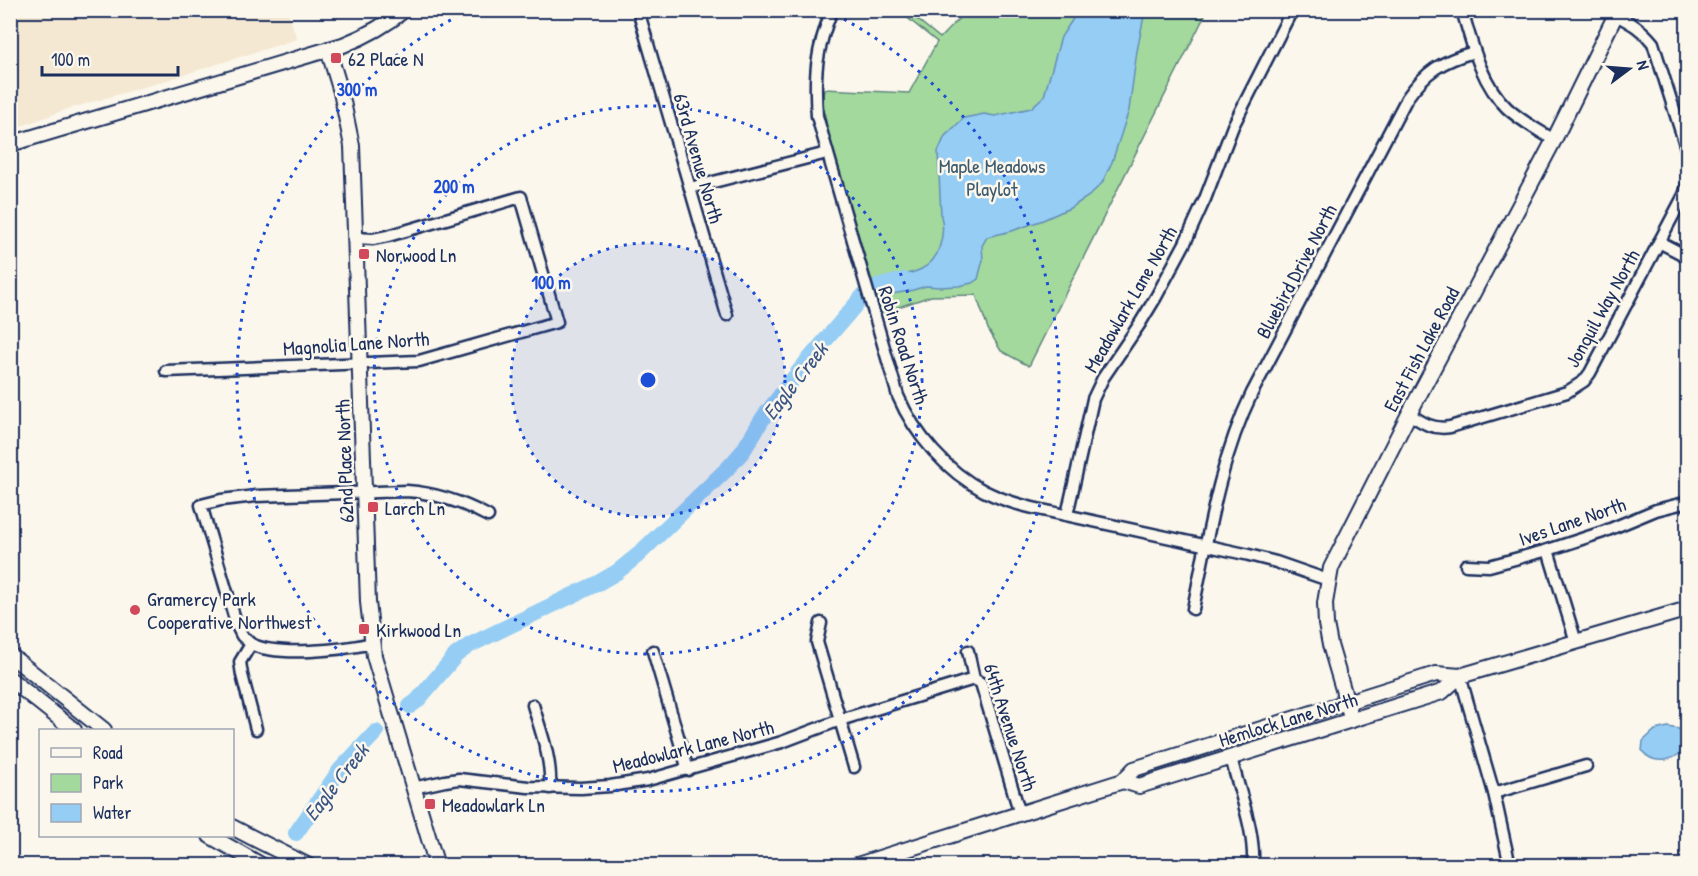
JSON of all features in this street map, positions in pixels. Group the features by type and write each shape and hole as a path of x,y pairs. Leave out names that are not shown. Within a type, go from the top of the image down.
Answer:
{"street":[{"path":"10,144 328,49 364,36 389,22 404,10"},
{"name":"63rd Avenue North","path":"638,10 727,315"},
{"name":"Robin Road North","path":"832,10 821,39 816,65 817,116 898,396 926,443 963,478 984,491 1008,501 1276,562 1328,580"},
{"name":"Meadowlark Lane North","path":"1067,516 1093,399 1103,378 1156,297 1185,243 1233,126 1292,10"},
{"path":"1462,10 1474,52 1492,89 1506,107 1529,125 1554,140"},
{"path":"1617,13 1645,33 1653,43 1688,154"},
{"name":"East Fish Lake Road","path":"1352,720 1327,633 1325,603 1331,568 1409,414 1554,140 1617,13"},
{"name":"62nd Place North","path":"328,49 341,92 352,146 368,602 372,644 437,866"},
{"name":"Bluebird Drive North","path":"1193,609 1221,476 1241,415 1407,98 1423,77 1436,66 1474,52"},
{"path":"690,188 827,153"},
{"name":"Jonquil Way North","path":"1409,414 1428,426 1443,428 1567,392 1584,381 1659,243 1688,183"},
{"name":"Magnolia Lane North","path":"166,370 407,362 431,358 557,322 521,197 388,236 373,239 356,238"},
{"path":"1659,243 1688,257"},
{"path":"372,644 319,650 266,649 251,644 242,636 237,626 201,505 256,496 406,491 448,497 488,516"},
{"name":"Ives Lane North","path":"1466,565 1489,566 1548,550 1604,532 1656,510 1688,501"},
{"path":"1548,550 1576,642"},
{"name":"Hemlock Lane North","path":"854,866 1123,781 1134,769 1347,701 1436,674 1460,676 1688,609"},
{"path":"821,623 817,642 854,767"},
{"path":"251,644 240,662 256,729"},
{"path":"652,651 688,770"},
{"name":"64th Avenue North","path":"968,651 974,680 981,683 1020,814"},
{"path":"12,658 103,729"},
{"path":"1460,676 1494,793 1510,866"},
{"name":"Hemlock Lane North","path":"1123,781 1139,786 1442,692 1460,676"},
{"path":"10,679 73,729"},
{"name":"Meadowlark Lane North","path":"413,788 459,780 550,788 581,788 648,780 783,742 840,720 974,680"},
{"path":"533,705 549,760 550,788"},
{"path":"1231,757 1250,827 1254,847 1253,866"},
{"path":"1494,793 1586,766"},
{"path":"234,828 309,866"},
{"path":"212,837 263,866"},
{"path":"10,861 12,866"}],"shaded area":[{"path":"11,10 288,11 297,39 65,110 11,130"}],"green space":[{"name":"Maple Meadows Playlot","path":"899,11 907,11 940,38 966,11 1207,11 1029,366 1001,351 988,329 976,295 931,296 881,313 827,129 823,101 824,89 909,93 937,42"}],"water":[{"path":"1078,11 1145,11 1129,110 1112,162 1102,183 1089,196 1072,207 1012,231 987,237 982,246 983,260 978,279 972,283 959,286 926,286 892,294 883,286 890,277 921,269 933,260 940,245 943,227 938,152 945,136 964,118 984,114 995,116 1031,108 1044,96 1061,37"},
{"path":"1668,727 1679,729 1687,743 1684,749 1667,760 1647,756 1642,751 1643,741 1655,730"}],"waterway":[{"name":"Eagle Creek","path":"410,706 417,701 456,655 470,645 598,583 617,572 638,555 743,451 763,418 800,370 869,289 904,280"},
{"name":"Eagle Creek","path":"296,833 340,770 376,732"}],"place":[{"name":"62 Place N","path":"336,58"},
{"name":"Norwood Ln","path":"364,254"},
{"name":"Larch Ln","path":"373,507"},
{"name":"Gramercy Park Cooperative Northwest","path":"135,610"},
{"name":"Kirkwood Ln","path":"364,629"},
{"name":"Meadowlark Ln","path":"430,804"}]}
